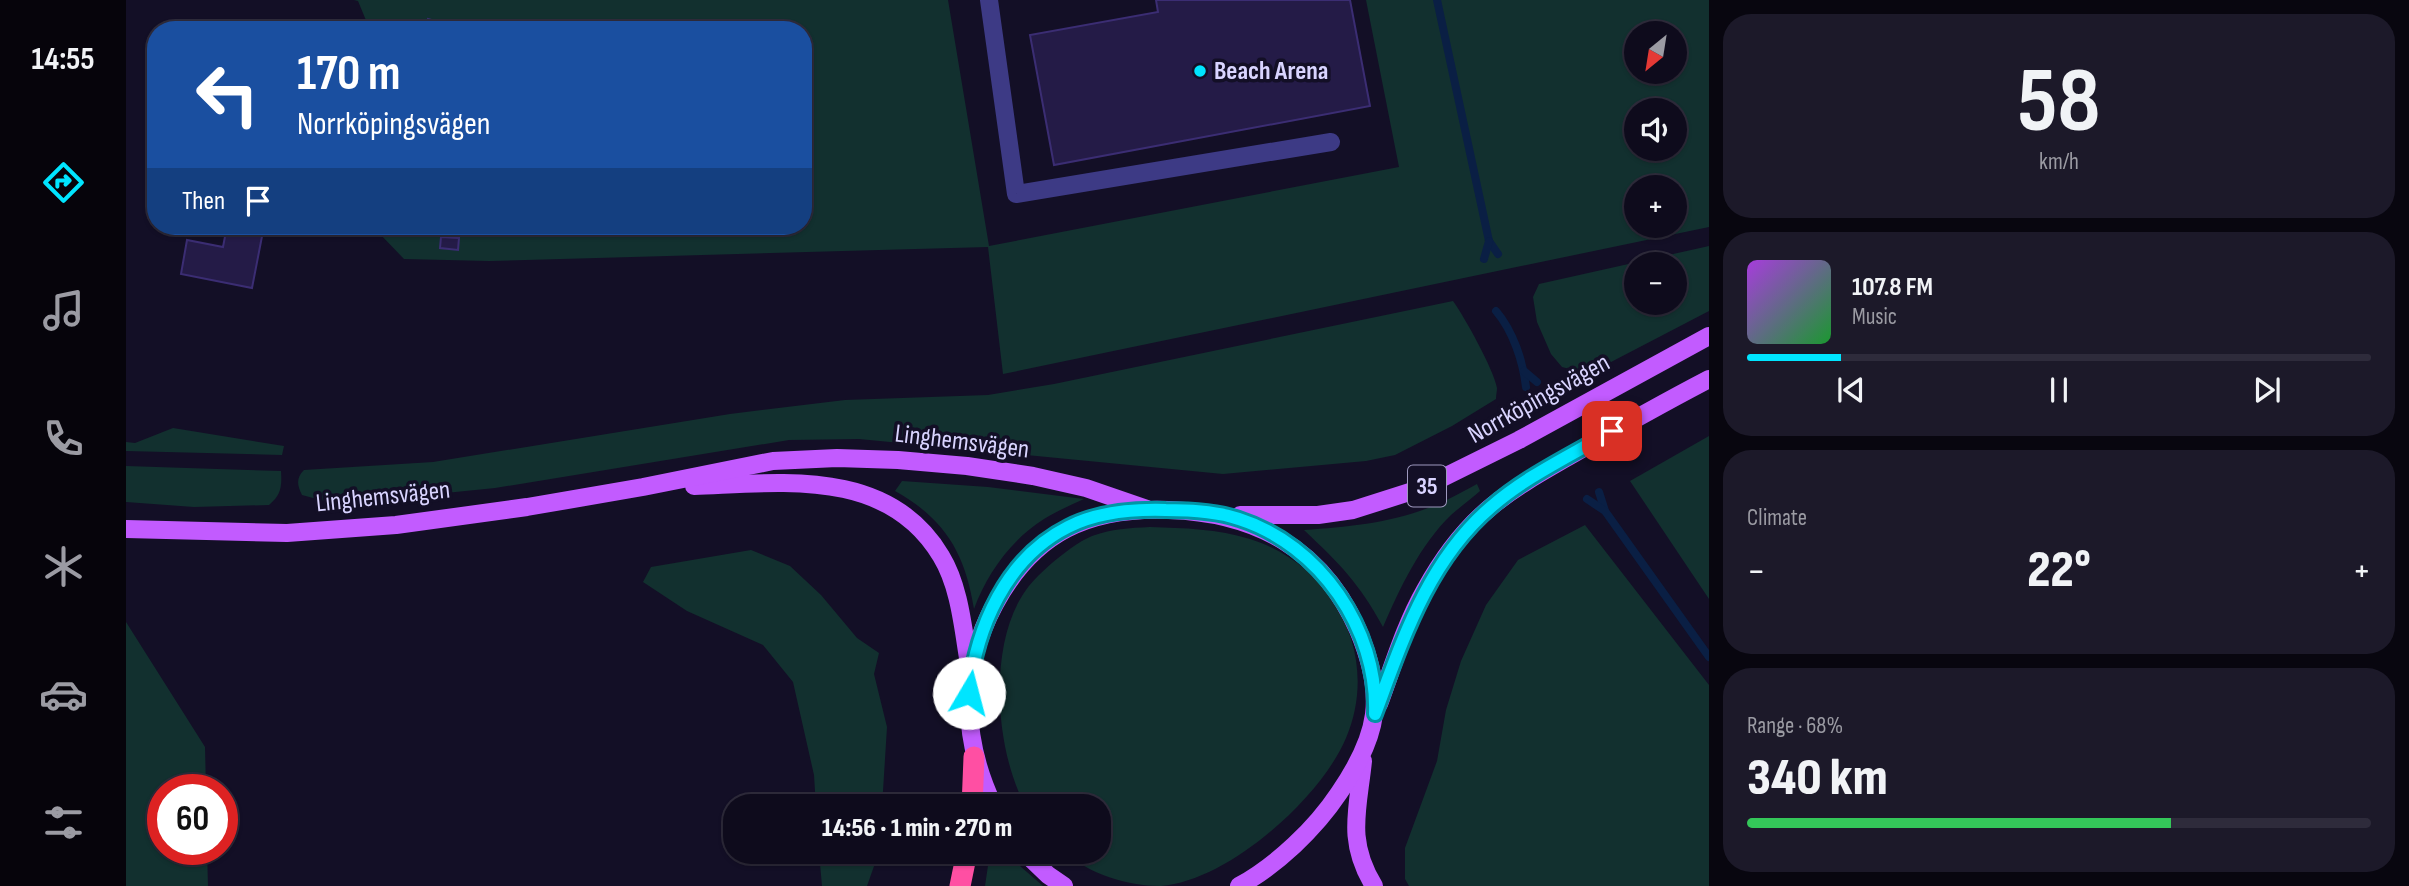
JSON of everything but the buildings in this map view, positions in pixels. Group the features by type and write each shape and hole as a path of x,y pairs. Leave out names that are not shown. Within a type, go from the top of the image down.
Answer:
{"highway":[{"path":"973,794 974,757"},
{"path":"960,886 965,864"}],"main road":[{"name":"Norrköpingsvägen","path":"1224,515 1318,515 1353,510 1411,492 1462,470 1709,336"},
{"name":"35","path":"1239,886 1271,865 1320,819 1354,772 1403,638 1425,590 1450,551 1471,526 1492,506 1532,479 1633,419 1709,379"},
{"name":"Linghemsvägen","path":"126,529 287,533 396,525 527,507 773,461 837,458 898,460 1033,476 1086,488 1147,509"},
{"name":"Linghemsvägen","path":"643,487 808,484 853,490 877,498 912,520 942,558 954,589 971,674"},
{"name":"35","path":"989,794 974,757 969,715 971,674 981,634 1014,572 1028,555 1067,527 1104,514 1147,509 1224,515 1255,526 1292,546 1308,558 1334,586 1354,623 1370,663 1376,696 1375,714"},
{"path":"1365,748 1356,837 1358,855 1374,886"},
{"path":"1037,864 1064,886"}],"lane":[{"path":"989,0 1016,194 1331,142"}],"green space":[{"path":"354,0 948,0 989,246 1399,167 1366,0 1709,0 1709,227 1687,232 1687,175 1624,175 1624,238 1656,238 1003,374 988,247 489,261 404,259 381,235 812,235 812,21 366,21 358,1"},
{"path":"1709,246 1709,311 1588,374 1562,367 1551,354 1537,322 1533,297 1539,284 1624,265 1624,315 1687,315 1687,252 1682,252"},
{"path":"1453,301 1471,330 1495,380 1496,399 1452,426 1395,455 1366,461 1223,474 859,439 789,440 495,488 376,500 328,502 302,495 298,485 304,470 433,462 730,414 845,400 988,395 1054,384"},
{"path":"173,428 284,446 282,455 126,451 126,442 135,443"},
{"path":"1709,436 1709,599 1630,481"},
{"path":"126,466 281,471 281,486 276,498 269,505 194,507 126,502"},
{"path":"902,481 988,487 1084,499 1044,519 1021,536 993,570 974,609 958,554 940,526 927,513 895,491"},
{"path":"1477,484 1480,491 1451,515 1420,553 1383,627 1348,575 1304,530 1353,526 1402,516 1439,504"},
{"path":"1585,525 1709,685 1709,886 1409,886 1405,879 1405,848 1437,761 1446,710 1461,661 1486,605 1518,560"},
{"path":"1150,527 1226,533 1250,539 1280,552 1305,570 1327,592 1343,618 1353,646 1358,676 1355,707 1346,738 1316,786 1294,810 1269,833 1215,869 1187,881 1161,886 1122,881 1080,864 1111,864 1111,794 1020,794 1007,757 1002,728 1001,668 1005,639 1026,590 1045,569 1076,545 1092,536 1128,528"},
{"path":"751,550 790,566 821,595 857,638 879,653 874,674 887,727 883,794 815,794 814,775 793,682 763,645 687,611 643,582 651,567"},
{"path":"126,622 205,747 206,774 147,774 147,865 207,865 208,886 126,886"},
{"path":"820,864 875,864 867,886 822,886"},
{"path":"988,864 1018,864 1043,886 985,886"}],"waterway":[{"path":"1437,0 1489,241 1498,254"},
{"path":"1484,259 1489,241"},
{"path":"1496,311 1516,347 1526,387"},
{"path":"1524,371 1537,382"},
{"path":"1599,492 1605,511"},
{"path":"1587,499 1605,511 1709,657"}],"place":[{"name":"Beach Arena","path":"1200,71"}],"route":[{"path":"969,693 981,634 1002,591 1028,555 1067,527 1104,514 1147,509 1188,510 1224,515 1274,535 1308,558 1334,586 1354,623 1370,663 1376,696 1375,714 1403,638 1425,590 1450,551 1492,506 1612,431"}]}
